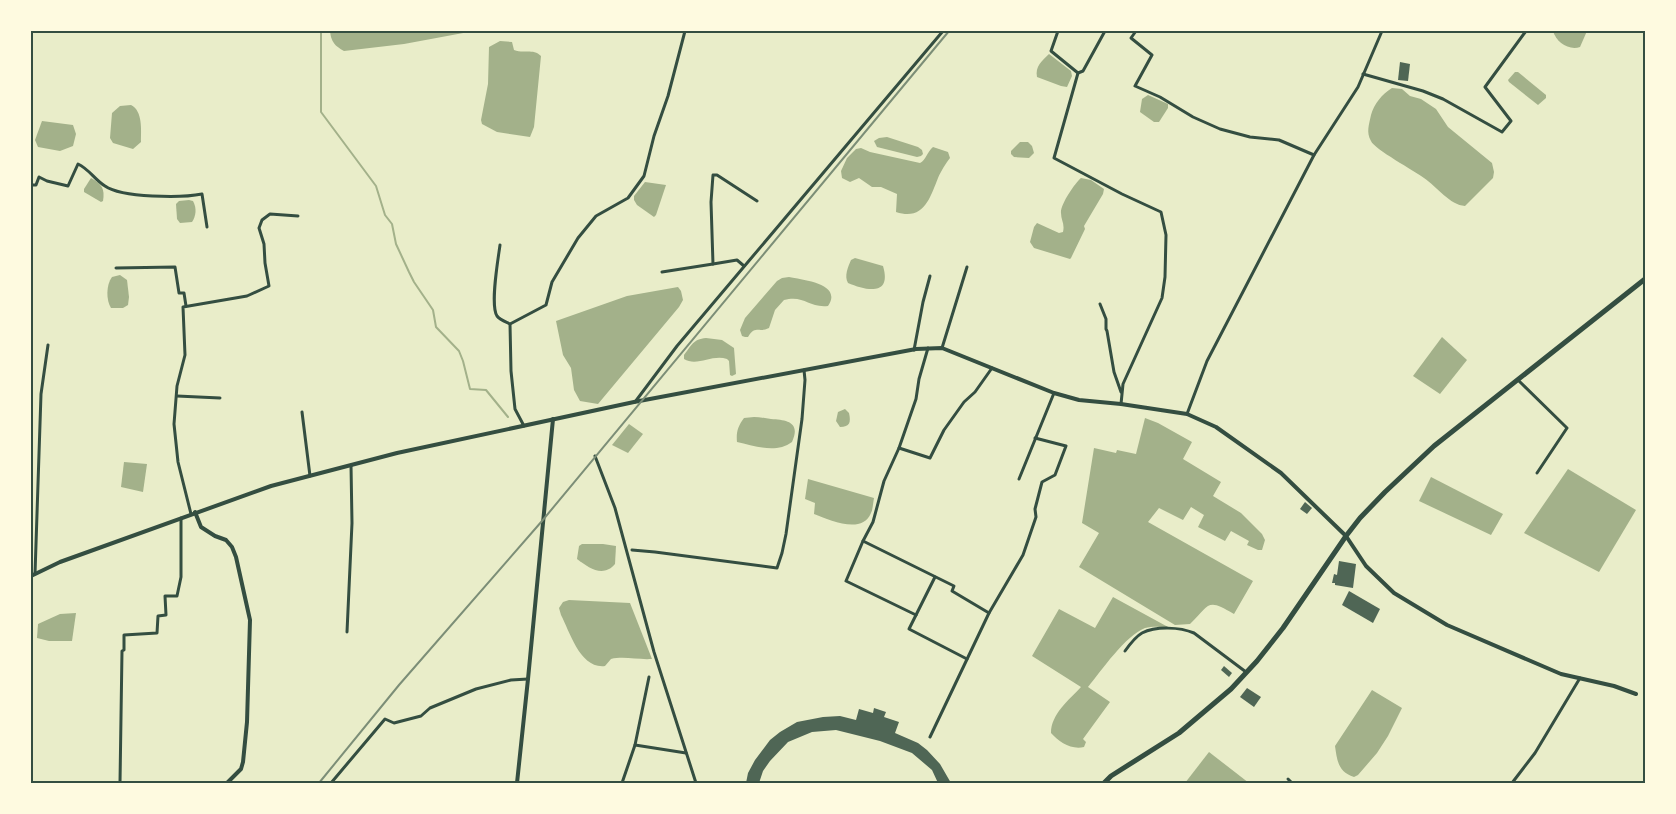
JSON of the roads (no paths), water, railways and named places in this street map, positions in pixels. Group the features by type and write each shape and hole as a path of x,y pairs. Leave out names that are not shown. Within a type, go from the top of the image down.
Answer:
{"highway":[{"path":"1104,783 1111,776 1179,733 1231,689 1257,661 1283,628 1346,536 1385,492 1434,446 1645,279"}],"street":[{"path":"510,324 546,305 552,282 578,238 596,216 628,198 644,176 654,136 671,87 685,31"},
{"path":"634,402 676,346 943,31"},
{"path":"1058,31 1051,51 1078,73"},
{"path":"1105,31 1083,71 1078,73 1054,158 1122,194 1161,212 1166,235 1165,277 1162,298 1123,384 1121,404"},
{"path":"1136,31 1131,38 1152,55 1135,86 1220,129 1250,137 1279,140 1314,154"},
{"path":"1187,414 1207,361 1314,154 1358,87 1382,31"},
{"path":"1363,74 1443,99 1502,132 1511,121 1485,87 1526,31"},
{"path":"31,185 36,185 39,178 68,186 78,164 83,166 111,190 140,195 188,197 202,194 207,227"},
{"path":"713,264 713,175 758,201"},
{"path":"227,783 241,769 244,762 250,620 232,547 226,540 201,528 193,513 178,462 174,424 177,386 185,355 183,307 247,296 269,286 264,244 259,228 262,220 270,214 298,216"},
{"path":"500,245 494,296 495,310 498,316 510,324"},
{"path":"662,272 737,260 744,266"},
{"path":"116,268 175,267 179,294 184,293 186,306"},
{"path":"942,348 967,268"},
{"path":"914,350 930,276"},
{"path":"1100,304 1106,319 1114,372 1122,395"},
{"path":"510,324 511,371 515,409 524,426"},
{"path":"48,344 41,394 33,575 60,562 271,486 397,453 634,402 914,350 942,348 1054,393 1079,400 1187,414 1216,427 1281,473 1346,536 1366,566 1394,593 1447,625 1561,674 1614,686 1636,694"},
{"path":"916,615 846,581 873,522 884,481 899,448 916,399 919,379 928,348"},
{"path":"899,448 930,458 944,430 992,368"},
{"path":"632,550 779,567 789,515 802,419 804,370"},
{"path":"1517,379 1567,428 1537,473"},
{"path":"1019,479 1054,393"},
{"path":"177,396 220,398"},
{"path":"302,412 310,476"},
{"path":"517,783 553,419"},
{"path":"930,738 988,613 1023,555 1036,517 1035,508 1042,482 1055,475 1066,446 1035,438"},
{"path":"595,456 615,508 654,652 696,783"},
{"path":"346,632 352,522 351,465"},
{"path":"120,783 122,650 124,650 124,635 157,634 158,616 166,615 166,596 177,596 181,577 181,518"},
{"path":"863,541 954,586 952,591 988,613"},
{"path":"936,577 909,629 967,659"},
{"path":"1125,651 1143,633 1159,629 1187,630 1194,633 1247,672"},
{"path":"622,783 635,745 649,677"},
{"path":"1512,783 1536,754 1580,678"},
{"path":"330,783 385,719 394,723 421,716 430,708 476,689 511,680 528,679"},
{"path":"635,745 687,753"},
{"path":"1111,776 1113,783"},
{"path":"1288,779 1292,783"}],"waterway":[{"path":"321,31 321,112 376,186 385,215 392,224 396,244 414,282 433,310 436,327 459,351 470,389 486,390 508,417"}],"railway":[{"path":"319,783 399,685 542,521 949,31"}]}
